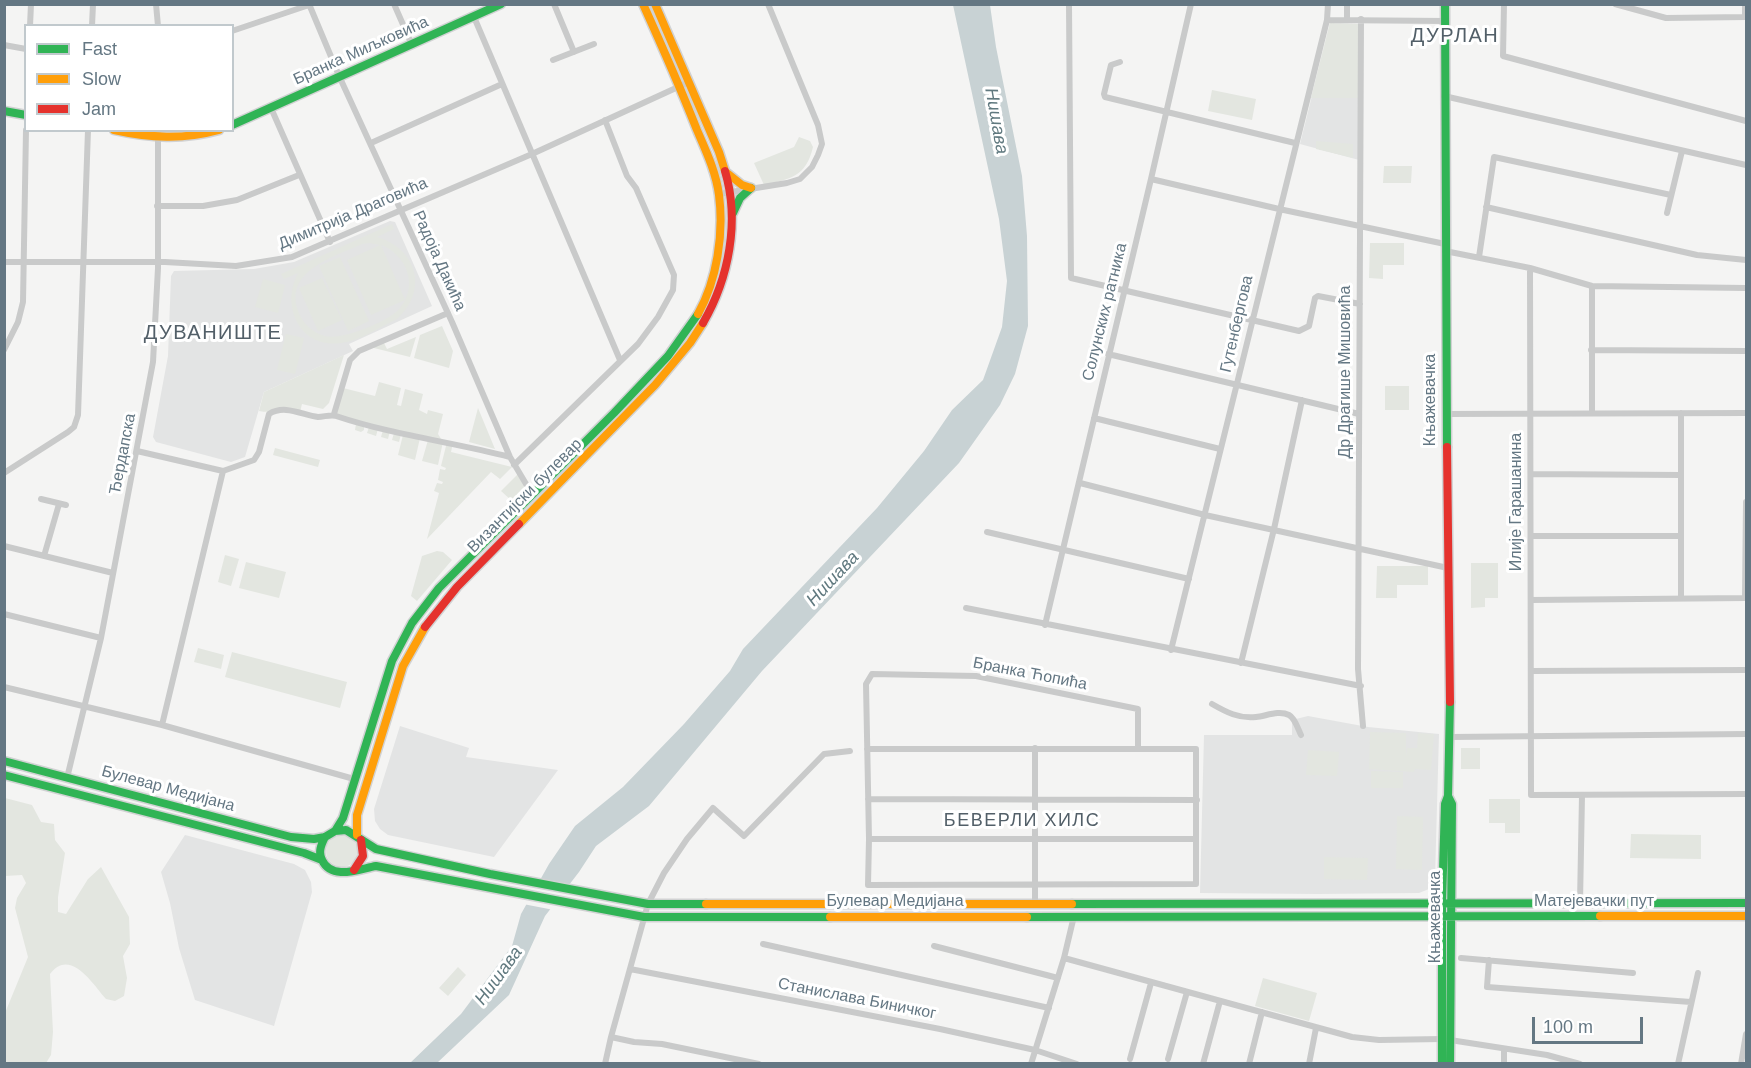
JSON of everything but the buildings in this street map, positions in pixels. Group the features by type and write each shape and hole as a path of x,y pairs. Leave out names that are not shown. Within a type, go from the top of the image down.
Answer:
{"main road":[{"name":"Бранка Миљковића","path":"234,124 501,4"},
{"name":"Византијски булевар","path":"335,831 343,818 392,661 408,629 439,588 668,356 694,321 704,303 714,275 718,247 719,194 709,156 643,4"},
{"name":"Византијски булевар","path":"359,838 356,822 359,808 403,666 412,645 437,609 453,591 676,363 707,318 724,279 732,219 730,192 725,171 719,152 655,4"},
{"name":"Књажевачка","path":"1445,4 1446,414 1450,736 1448,796 1452,804 1446,903 1446,1039"},
{"path":"4,111 24,115"},
{"path":"136,132 190,138 212,132"},
{"path":"725,171 742,185 751,188 735,206 732,219"},
{"name":"Булевар Медијана","path":"4,761 291,837 309,839 325,837"},
{"name":"Булевар Медијана","path":"4,775 304,853 322,860 326,867 334,872 344,873 376,866 644,917 1446,917"},
{"name":"Булевар Медијана","path":"335,831 346,830 376,849 490,874 648,904 1446,903"},
{"path":"322,860 320,848 325,837 335,831"},
{"path":"353,870 362,860 363,846 359,838"},
{"name":"Матејевачки пут","path":"1446,903 1746,903"},
{"name":"Матејевачки пут","path":"1446,917 1746,916"},
{"path":"1442,1064 1446,1039"},
{"path":"1446,1039 1450,1064"}],"street":[{"path":"30,24 31,4"},
{"path":"92,24 93,4"},
{"path":"156,4 158,24"},
{"path":"394,4 412,45"},
{"path":"554,4 574,52"},
{"path":"719,194 800,179 816,161 822,144 818,125 768,4"},
{"path":"1069,4 1071,278 1303,331 1309,326 1315,298 1318,296 1360,304"},
{"name":"Солунских ратника","path":"1045,625 1191,4"},
{"name":"Гутенбергова","path":"1171,650 1327,20 1328,4"},
{"path":"1347,4 1347,19"},
{"path":"1504,4 1503,56 1746,120"},
{"path":"1615,4 1666,18 1746,17 1745,4"},
{"path":"234,30 309,5"},
{"name":"Радоја Дакића","path":"309,5 448,313 510,458 532,494"},
{"path":"474,17 620,360"},
{"name":"Др Драгише Мишовића","path":"1361,19 1358,669 1363,726"},
{"path":"1327,20 1445,21"},
{"path":"553,60 594,44"},
{"path":"4,45 24,49"},
{"path":"1120,62 1111,64 1105,97 1295,143"},
{"name":"Димитрија Драговића","path":"4,262 158,262 236,266 292,257 532,154 689,82"},
{"path":"371,143 502,84"},
{"path":"1444,96 1746,165"},
{"path":"271,108 330,242"},
{"path":"514,465 638,344 658,317 673,290 674,275 636,188 627,176 605,120"},
{"path":"4,350 18,322 23,302 26,132"},
{"path":"4,473 68,432 77,422 88,132"},
{"name":"Ђердапска","path":"67,778 101,638 153,362 158,262 158,134"},
{"path":"1667,213 1682,151"},
{"path":"1479,257 1494,157 1671,195"},
{"path":"157,206 203,206 237,200 299,175"},
{"path":"1151,179 1530,268 1592,286 1746,288"},
{"path":"1486,207 1697,255 1746,260"},
{"name":"Илије Гарашанина","path":"1530,268 1531,795 1582,795"},
{"path":"1592,286 1592,413"},
{"path":"334,414 351,358 359,351 448,313"},
{"path":"1591,350 1746,351"},
{"path":"1108,354 1359,414"},
{"path":"1241,663 1274,530 1302,400"},
{"path":"137,451 223,471 254,460 259,452 269,414 272,411 287,410 319,417 334,414 369,426 461,445 510,458"},
{"path":"1446,414 1746,412"},
{"path":"1681,413 1681,598"},
{"path":"1094,418 1220,449"},
{"path":"162,725 223,471"},
{"path":"1531,474 1681,475"},
{"path":"1080,483 1205,515 1448,568"},
{"path":"41,499 62,504 44,556"},
{"path":"1531,600 1746,598 1746,502"},
{"path":"987,532 1189,579"},
{"path":"1531,536 1681,536"},
{"path":"4,546 113,573"},
{"path":"966,608 1360,686"},
{"path":"4,614 101,638"},
{"path":"1531,671 1746,670"},
{"name":"Бранка Ћопића","path":"868,885 866,684 870,676 875,673 976,676 1138,709 1138,749"},
{"path":"4,687 162,725 354,779"},
{"path":"1212,704 1232,715 1255,717 1287,714 1293,718 1301,735"},
{"path":"1450,736 1746,734"},
{"path":"1035,748 1035,903"},
{"path":"867,749 1196,748 1196,838 869,839"},
{"path":"605,1064 648,904 664,873 687,839 713,808 744,836 824,754 850,751"},
{"path":"1580,903 1582,795 1746,794"},
{"path":"868,799 1197,800"},
{"name":"Булевар Медијана","path":"868,885 1196,884 1196,838"},
{"path":"1031,1064 1064,958 1074,916"},
{"path":"763,944 1049,1008"},
{"path":"934,946 1058,978"},
{"path":"1064,958 1352,1037 1379,1040 1446,1039 1547,1055 1580,1064"},
{"path":"1461,958 1633,973"},
{"path":"1489,960 1486,987 1691,1002"},
{"name":"Станислава Биничког","path":"630,969 940,1029 1035,1050 1077,1064"},
{"path":"1678,1064 1698,973"},
{"path":"1130,1059 1152,983"},
{"path":"1168,1059 1187,992"},
{"path":"1203,1064 1220,1001"},
{"path":"1249,1064 1262,1012"},
{"path":"1309,1064 1316,1028"},
{"path":"1741,1064 1746,1034"},
{"path":"611,1037 634,1042 662,1044 759,1064"},
{"path":"1504,1049 1504,1064"},
{"path":"1546,1064 1547,1055"}],"shaded area":[{"path":"1330,23 1358,24 1359,160 1300,144"},
{"path":"1330,23 1358,24 1358,98 1311,98"},
{"path":"1212,90 1256,99 1252,120 1208,111"},
{"path":"799,137 810,141 813,147 806,165 796,175 764,185 754,163 794,147"},
{"path":"1316,141 1353,144 1353,158 1316,149"},
{"path":"1384,166 1412,166 1411,183 1383,183"},
{"path":"390,221 395,222 432,306 349,344 353,351 264,392 245,457 231,462 156,442 153,437 168,356 171,276 174,271 254,269 294,262"},
{"path":"392,224 394,229 377,237 402,251 414,272 415,283 413,296 407,308 397,319 355,340 327,343 314,339 297,323 291,299 298,273 284,279 281,274","holes":["362,244 380,245 347,260 371,315 405,300 381,245 397,255 407,271 409,280 409,290 406,299 400,308 376,324 342,336 325,336 309,328 299,313 296,299 298,286 304,276 325,260"]},
{"path":"1370,243 1404,243 1404,265 1383,265 1383,279 1369,278"},
{"path":"340,257 369,321 348,331 319,266"},
{"path":"322,278 342,320 318,331 299,288"},
{"path":"263,279 285,285 278,313 255,307"},
{"path":"442,326 453,351 449,368 414,358 420,335"},
{"path":"286,334 304,338 295,374 277,370"},
{"path":"416,337 410,357 370,347 383,341 387,349"},
{"path":"344,355 329,403 323,409 302,404 300,412 259,411 264,392"},
{"path":"379,382 401,388 397,405 401,406 405,389 423,394 419,410 427,414 428,410 443,414 438,434 443,442 438,465 422,461 428,440 420,438 415,460 398,455 403,435 401,434 399,442 392,440 394,433 390,431 388,439 381,437 383,430 378,429 376,436 367,433 369,427 364,425 364,430 361,432 355,430 356,424 334,414 343,388 375,396"},
{"path":"1385,386 1409,386 1409,410 1385,410"},
{"path":"478,408 495,449 469,442"},
{"path":"447,442 453,443 451,452 512,467 500,479 491,472 427,539 439,493 434,491 437,483 442,484 443,482 438,480 440,469 445,470 446,468 441,466"},
{"path":"275,448 320,460 318,467 273,455"},
{"path":"519,473 527,486 512,501 501,491"},
{"path":"437,551 443,552 452,560 417,601 411,596 422,556"},
{"path":"225,555 239,559 231,586 218,582"},
{"path":"246,562 286,572 279,598 239,588"},
{"path":"1471,563 1498,563 1498,598 1485,598 1485,607 1471,608"},
{"path":"1377,566 1428,566 1428,585 1397,585 1397,598 1376,598"},
{"path":"198,648 224,655 221,669 194,662"},
{"path":"232,652 347,682 340,708 225,677"},
{"path":"1308,716 1368,727 1439,734 1435,878 1429,889 1419,893 1200,893 1204,735 1292,735 1292,720"},
{"path":"400,726 469,748 466,757 558,770 494,857 388,835 375,821 374,809"},
{"path":"1370,732 1406,733 1406,757 1407,748 1417,748 1418,733 1434,734 1431,770 1415,769 1414,772 1369,769"},
{"path":"1461,748 1480,748 1480,769 1461,769"},
{"path":"1308,750 1339,752 1337,776 1306,775"},
{"path":"1371,771 1403,772 1403,788 1371,788"},
{"path":"5,798 32,805 41,822 54,824 55,840 65,853 58,912 66,914 88,879 101,867 129,917 130,944 123,956 127,978 124,996 115,1001 106,999 88,977 73,966 65,964 50,974 53,1032 51,1055 46,1063 5,1063 5,1013 28,957 15,908 17,898 26,883 22,875 5,876"},
{"path":"1489,799 1520,799 1520,833 1505,833 1505,823 1489,823"},
{"path":"1397,816 1423,817 1422,870 1396,869"},
{"path":"1631,834 1701,835 1701,859 1630,858"},
{"path":"185,835 294,864 305,870 311,882 312,892 274,1026 195,1000 179,948 161,872"},
{"path":"342,835 353,840 358,851 353,862 342,867 331,862 326,851 331,840"},
{"path":"1324,857 1368,858 1367,880 1324,879"},
{"path":"458,967 466,975 448,996 439,988"},
{"path":"1263,978 1317,993 1309,1021 1255,1006"}],"water":[{"name":"Нишава","path":"953,5 990,5 996,47 1022,176 1027,236 1028,326 1015,374 1000,405 959,463 762,671 649,806 596,846 545,916 509,995 437,1063 409,1064 461,1014 512,946 521,914 549,864 575,826 623,787 684,724 730,671 743,649 877,508 924,451 952,410 983,380 1002,327 1007,281 999,219"}],"pier":[{"path":"537,878 573,885 554,910 523,904"}],"traffic: fast":[{"path":"234,124 501,4"},
{"path":"1445,4 1447,447"},
{"path":"4,111 24,115"},
{"path":"733,213 740,198 751,188"},
{"path":"335,831 343,818 392,661 412,623 439,588 668,356 698,314"},
{"path":"1442,1064 1442,903 1450,702"},
{"path":"4,761 291,837 314,839 325,837 335,831 346,830 376,849 490,874 648,904 706,904"},
{"path":"4,775 304,853 322,860"},
{"path":"1448,796 1452,804 1450,1064"},
{"path":"325,837 320,848 322,860 326,866 339,872 376,866 644,917 830,917"},
{"path":"1072,904 1746,903"},
{"path":"1027,917 1600,916"}],"traffic: slow":[{"path":"643,4 707,154 718,186 720,210 718,256 710,287 698,314"},
{"path":"655,4 719,152 725,171"},
{"path":"125,132 166,137 210,132"},
{"path":"727,173 742,185 751,188"},
{"path":"519,524 655,385 690,343 703,323"},
{"path":"357,835 357,815 403,666 425,627"},
{"path":"706,904 1072,904"},
{"path":"1600,916 1746,916"},
{"path":"830,917 1027,917"}],"traffic: jam":[{"path":"703,323 720,287 729,249 732,210 725,171"},
{"path":"1447,447 1450,702"},
{"path":"425,627 457,587 519,524"},
{"path":"354,870 363,856 361,840"}],"district":[{"name":"ДУРЛАН","path":"1455,36"},
{"name":"ДУВАНИШТЕ","path":"213,333"},
{"name":"БЕВЕРЛИ ХИЛС","path":"1022,821"}]}
